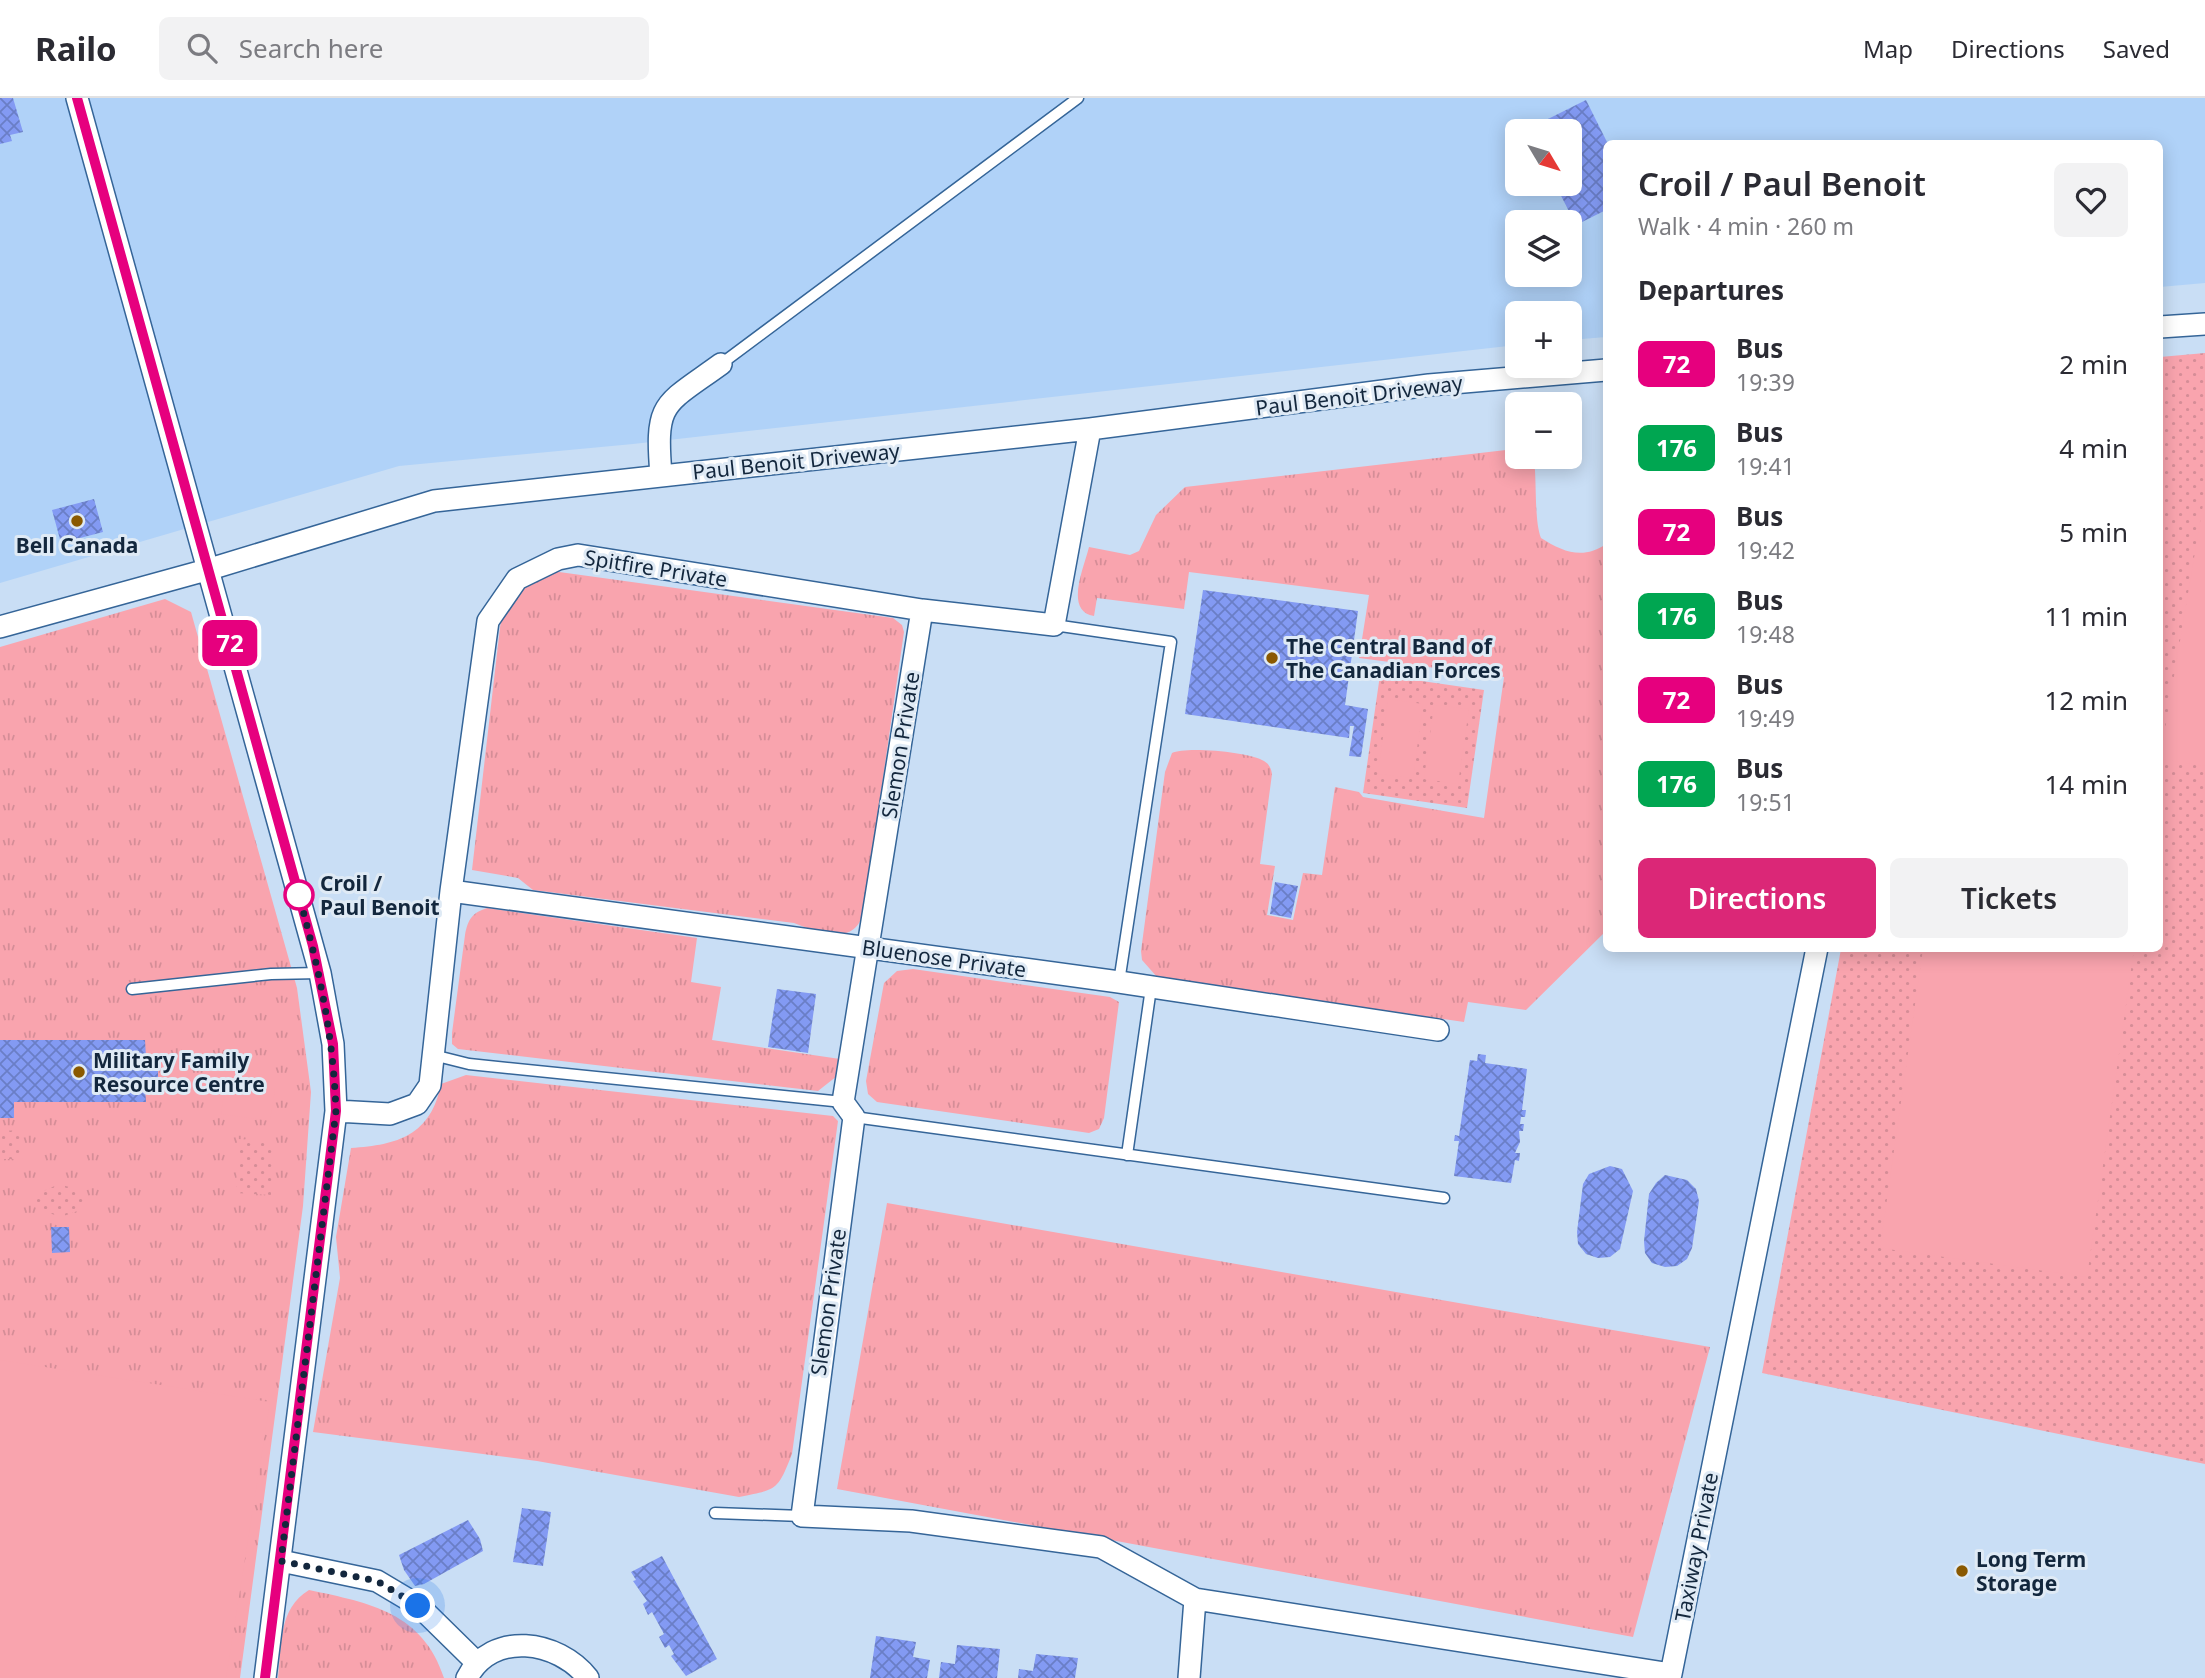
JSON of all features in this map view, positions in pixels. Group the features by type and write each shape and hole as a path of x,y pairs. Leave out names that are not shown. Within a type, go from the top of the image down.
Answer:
{"street":[{"path":"77,98 210,569 320,973 333,1044 336,1111 265,1678"},
{"path":"2163,327 2205,324"},
{"path":"661,475 659,425 663,412 675,397 721,364"},
{"name":"Paul Benoit Driveway","path":"0,627 210,569 434,501 1090,429 1429,385 1603,370"},
{"path":"1054,625 1090,429"},
{"name":"Spitfire Private","path":"336,1111 390,1114 417,1104 430,1085 450,891 488,621 517,579 558,559 578,555 922,610 1054,625"},
{"name":"Slemon Private","path":"802,1516 867,947 922,610"},
{"name":"Bluenose Private","path":"450,891 1119,982 1438,1030"},
{"name":"Taxiway Private","path":"1195,1600 1671,1674 1783,1079 1815,952"},
{"path":"802,1516 911,1521 1101,1547 1195,1600 1189,1678"},
{"path":"281,1561 377,1581 418,1606 471,1670 494,1651 529,1646 550,1649 566,1656 588,1678"}],"lane":[{"path":"721,364 1078,98"},
{"path":"1054,625 1171,642 1119,982"},
{"path":"132,989 271,974 320,973"},
{"path":"1127,1155 1151,988"},
{"path":"433,1055 469,1064 848,1109 1127,1155 1444,1198"},
{"path":"715,1513 802,1516"}],"shaded area":[{"path":"0,98 2205,98 2205,283 2163,287 2163,140 1603,140 1603,337 1582,339 1582,301 1505,301 1505,346 633,444 399,466 0,583"}],"green space":[{"path":"2205,353 2205,1464 1762,1373 1840,952 2163,952 2163,357"},
{"path":"1505,450 1505,469 1534,469 1537,521 1541,538 1573,552 1589,552 1603,546 1603,934 1526,1010 1468,1002 1464,1022 1157,977 1142,960 1165,772 1172,753 1203,750 1233,753 1257,758 1268,765 1272,774 1260,864 1275,866 1267,915 1293,920 1303,873 1322,875 1335,787 1359,792 1363,797 1484,818 1504,677 1359,658 1369,595 1189,572 1184,609 1097,598 1094,616 1085,612 1080,606 1078,588 1089,547 1130,555 1139,551 1156,515 1185,487"},
{"path":"2205,493 2205,766 2163,759 2163,741"},
{"path":"552,571 893,618 902,625 904,632 864,910 860,922 853,929 845,933 826,933 794,923 533,890 518,878 472,870 501,619 524,585"},
{"path":"165,599 191,612 297,988 311,1092 303,1206 240,1678 0,1678 0,647"},
{"path":"1380,675 1484,690 1467,808 1363,793"},
{"path":"1388,699 1423,704 1413,778 1378,774"},
{"path":"1434,705 1469,709 1458,784 1424,779"},
{"path":"487,908 697,938 691,982 721,987 712,1040 840,1059 837,1076 818,1091 458,1049 452,1044 452,1033 465,935 472,917"},
{"path":"1923,952 2134,952 2087,1277 1880,1248"},
{"path":"913,969 1110,997 1119,1002 1104,1118 1099,1129 1089,1133 877,1102 868,1094 866,1081 884,983 897,971"},
{"path":"466,1075 833,1116 838,1121 792,1454 783,1476 774,1487 739,1497 537,1461 313,1432 340,1278 336,1237 351,1148 383,1144 410,1134 421,1126 429,1115 441,1084"},
{"path":"226,1081 275,1089 270,1121 221,1114"},
{"path":"23,1130 23,1159 0,1159 0,1131"},
{"path":"238,1139 274,1141 271,1195 236,1193"},
{"path":"59,1184 76,1189 85,1196 80,1210 61,1217 40,1210 36,1202 39,1193"},
{"path":"887,1203 1710,1347 1633,1637 837,1489"},
{"path":"0,1360 270,1402 226,1678 0,1678"},
{"path":"309,1590 353,1600 392,1614 423,1639 435,1656 444,1678 278,1678 283,1628 292,1607"}],"building":[{"path":"0,98 13,98 23,132 10,135 12,141 0,144"},
{"path":"1586,100 1606,140 1603,140 1603,212 1582,222 1582,210 1568,210 1561,196 1582,196 1582,119 1548,119"},
{"name":"Bell Canada","path":"94,499 103,532 61,543 52,510"},
{"name":"The Central Band of The Canadian Forces","path":"1203,590 1358,611 1345,705 1368,709 1361,757 1349,756 1354,726 1350,726 1349,738 1185,714"},
{"path":"1275,882 1298,886 1291,918 1270,914"},
{"path":"777,989 816,994 808,1053 768,1047"},
{"name":"Military Family Resource Centre","path":"0,1040 145,1040 146,1057 158,1057 158,1086 145,1087 146,1102 14,1102 14,1118 0,1118"},
{"path":"1478,1054 1486,1055 1485,1063 1527,1069 1522,1110 1526,1110 1520,1124 1524,1124 1523,1131 1519,1131 1520,1142 1515,1153 1520,1153 1519,1161 1515,1160 1511,1183 1454,1176 1459,1141 1454,1141 1455,1135 1459,1136 1470,1060 1477,1061"},
{"path":"1610,1166 1622,1169 1633,1191 1620,1249 1610,1257 1598,1258 1586,1254 1578,1244 1583,1184 1589,1174"},
{"path":"1665,1175 1687,1180 1696,1189 1699,1201 1692,1248 1687,1259 1677,1266 1665,1267 1652,1263 1645,1253 1644,1241 1649,1194"},
{"path":"51,1227 69,1227 70,1252 52,1253"},
{"path":"522,1508 551,1512 543,1566 513,1562"},
{"path":"468,1520 480,1539 483,1551 424,1584 415,1586 404,1570 399,1555"},
{"path":"662,1556 717,1659 686,1676 671,1656 674,1654 669,1645 665,1648 659,1637 664,1634 652,1612 648,1615 643,1604 647,1601 633,1581 636,1580 631,1572"},
{"path":"876,1636 916,1642 913,1657 930,1660 927,1678 870,1678"},
{"path":"957,1645 1000,1649 997,1678 939,1678 941,1662 955,1664"},
{"path":"1036,1654 1078,1658 1075,1678 1018,1678 1019,1669 1033,1671"}],"bus line":[{"name":"72","path":"77,98 313,946 333,1044 336,1111 265,1678"}],"place":[{"name":"Bell Canada","path":"77,521"},
{"name":"The Central Band of The Canadian Forces","path":"1272,658"},
{"name":"Croil / Paul Benoit","path":"299,895"},
{"name":"Military Family Resource Centre","path":"79,1072"},
{"name":"Long Term Storage","path":"1962,1571"}],"route":[{"path":"299,895 298,892 320,973 333,1044 336,1111 281,1561 377,1581 418,1606"}]}
